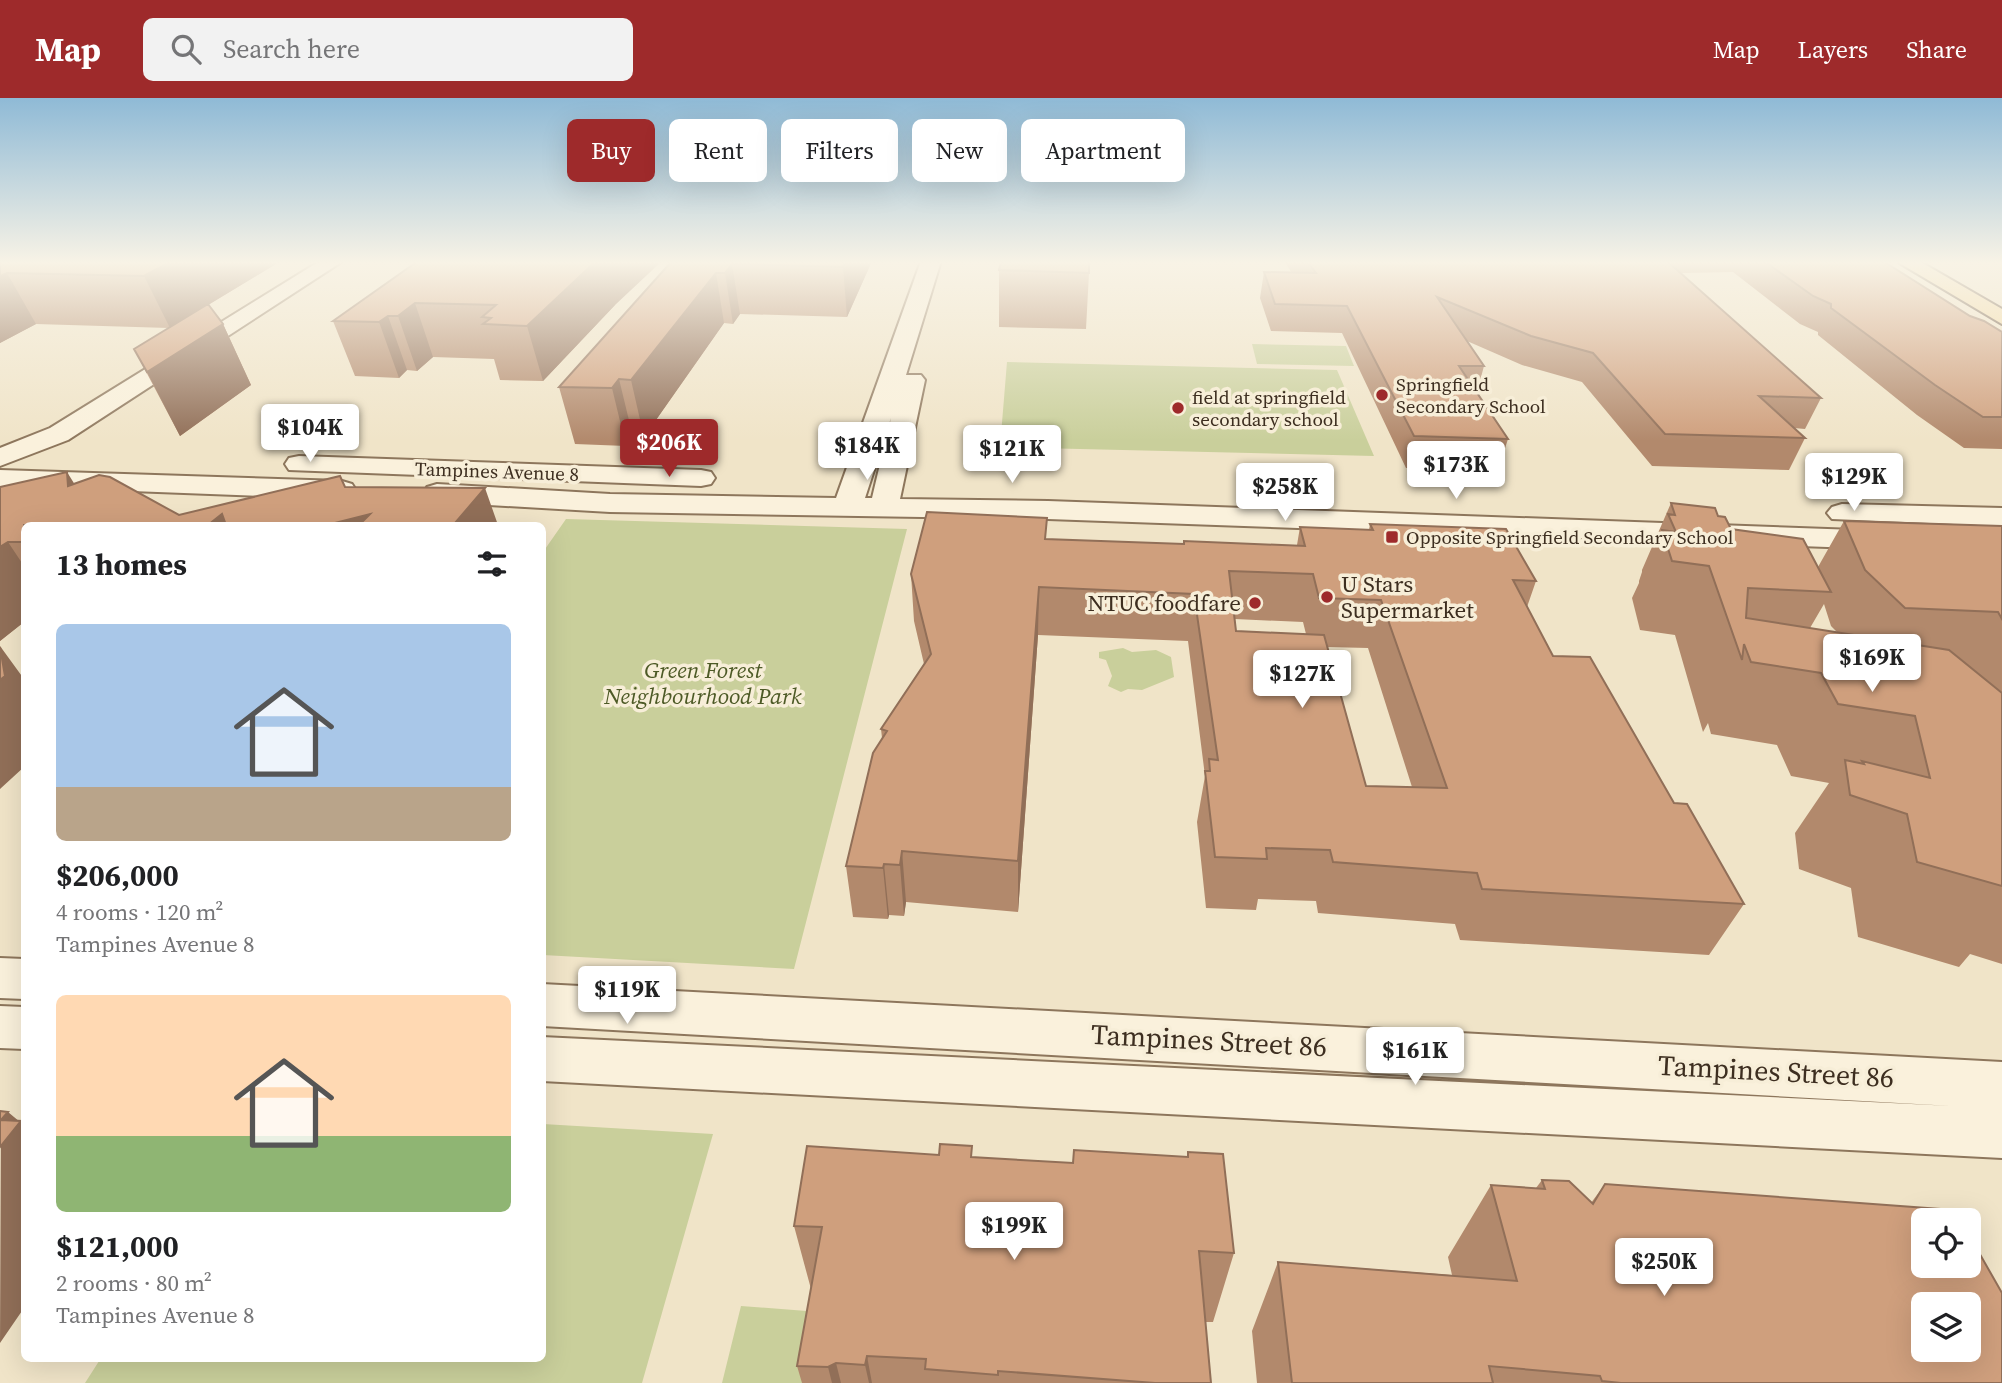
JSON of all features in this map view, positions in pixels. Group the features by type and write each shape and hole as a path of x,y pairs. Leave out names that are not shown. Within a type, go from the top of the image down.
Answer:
{"street":[{"path":"3,473 52,445 242,321"},
{"path":"852,494 912,321"},
{"path":"887,495 915,371 930,321"},
{"name":"Tampines Avenue 8","path":"52,445 852,494 2002,517"},
{"name":"Tampines Avenue 8","path":"3,473 43,495 129,482 610,503 852,494"},
{"name":"Tampines Avenue 8","path":"887,495 1943,542 2002,542"},
{"path":"1912,515 1943,542"},
{"path":"0,978 21,979"},
{"name":"Tampines Street 86","path":"546,1005 1726,1067 2002,1085"},
{"path":"0,1027 21,1028"},
{"name":"Tampines Street 86","path":"546,1059 2002,1133"}],"green space":[{"path":"1252,344 1346,346 1354,366 1257,364"},
{"name":"field at springfield secondary school","path":"1007,362 1337,370 1374,456 1000,447"},
{"name":"Green Forest Neighbourhood Park","path":"566,519 907,529 794,969 546,955 546,548"},
{"path":"1123,648 1132,652 1156,650 1171,657 1174,677 1142,690 1128,689 1121,692 1108,686 1112,676 1106,660 1099,658 1099,652"},
{"path":"546,1124 713,1134 642,1383 85,1383 98,1362 546,1362"},
{"path":"741,1306 832,1313 819,1383 722,1383"}],"building":[{"path":"180,321 221,321 223,324 147,372 134,349"},
{"path":"487,321 532,321 527,326 483,324"},
{"path":"618,321 678,321 631,380 619,379 612,388 559,387"},
{"path":"1355,321 1453,321 1484,366 1459,366 1508,439 1414,436"},
{"path":"1495,321 1734,321 1821,398 1759,396 1805,438 1665,434 1593,353 1531,336"},
{"path":"1849,321 1984,321 2002,332 2002,417 1983,417"},
{"path":"67,472 68,486 99,475 110,477 179,515 340,476 345,487 485,488 456,522 362,522 370,514 339,522 225,522 222,514 212,522 21,522 21,542 8,542 0,547 0,487"},
{"path":"1671,503 1715,508 1718,516 1725,517 1731,529 1803,539 1831,592 1748,588 1746,618 1949,650 2002,693 2002,886 1917,862 1907,814 1850,795 1845,760 1864,764 1862,761 1930,778 1915,716 1838,704 1821,673 1751,662 1744,644 1742,660 1709,566 1672,561 1662,530 1676,532 1668,514 1675,515"},
{"path":"927,512 1047,518 1045,539 1184,544 1184,541 1305,546 1300,527 1373,530 1370,524 1506,529 1536,581 1513,580 1553,656 1590,657 1674,803 1687,804 1744,904 1482,889 1477,873 1333,862 1330,850 1266,848 1267,859 1215,857 1205,771 1210,771 1209,759 1218,760 1194,594 1039,587 1018,861 902,851 900,865 884,864 883,868 846,866 873,753 887,731 881,729 931,654 911,574","holes":["1229,571 1313,574 1319,598 1381,600 1447,788 1366,786 1324,635 1236,631"]},
{"path":"1844,521 2002,526 2002,619 1998,612 1905,608 1865,570"},
{"path":"0,647 5,676 0,680"},
{"path":"0,1111 8,1112 1,1120 21,1121 0,1147"},
{"path":"940,1144 972,1146 971,1157 1073,1163 1074,1150 1188,1157 1188,1152 1223,1154 1234,1253 1199,1251 1211,1383 1155,1383 998,1371 998,1375 925,1369 926,1359 867,1356 865,1365 836,1363 828,1367 797,1366 822,1227 794,1226 807,1146 939,1155"},
{"path":"1542,1180 1569,1181 1593,1204 1605,1184 1927,1208 1911,1208 1911,1278 1981,1278 1981,1256 2002,1293 2002,1383 1621,1383 1602,1381 1600,1376 1489,1366 1493,1383 1292,1383 1278,1262 1517,1281 1491,1185 1545,1189"}],"place":[{"name":"Springfield Secondary School","path":"1382,395"},
{"name":"field at springfield secondary school","path":"1178,408"},
{"name":"Opposite Springfield Secondary School","path":"1392,537"},
{"name":"U Stars Supermarket","path":"1327,597"},
{"name":"NTUC foodfare","path":"1255,603"}]}
